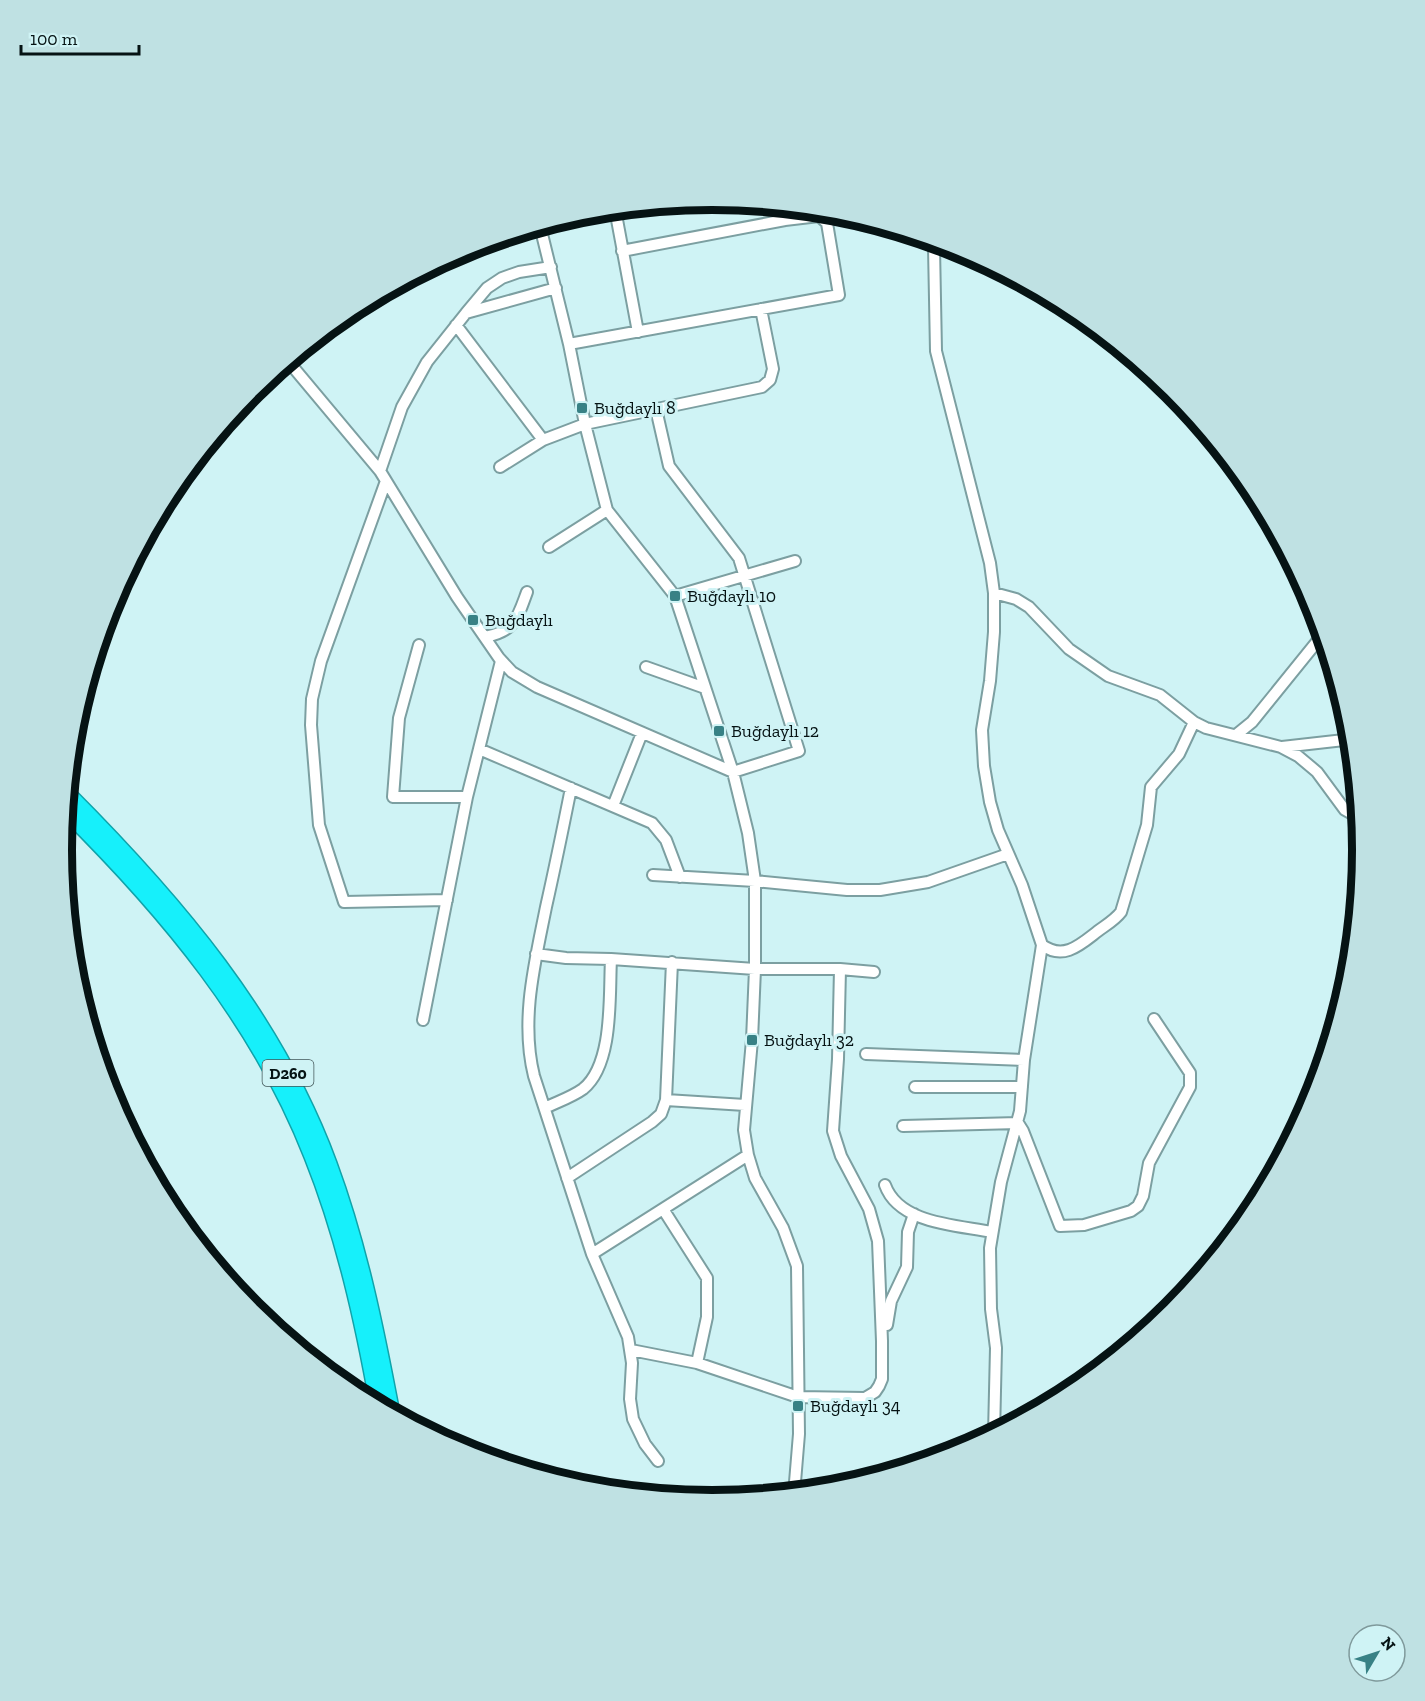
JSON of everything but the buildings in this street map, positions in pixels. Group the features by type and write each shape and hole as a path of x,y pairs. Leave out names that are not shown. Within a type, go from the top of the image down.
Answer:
{"highway":[{"name":"D260","path":"74,800 144,873 212,954 258,1019 294,1084 324,1152 347,1218 373,1313 390,1404"},
{"name":"D260","path":"73,818 144,892 200,960 244,1022 279,1083 308,1145 333,1214 359,1315 376,1395"}],"street":[{"path":"616,217 638,332"},
{"path":"622,251 809,217"},
{"path":"569,344 839,295 827,223 823,220"},
{"path":"542,233 607,510 675,596 733,772 748,833 755,881 754,969 752,1040 744,1130 748,1155 760,1188 788,1238 797,1266 799,1448 795,1486"},
{"path":"934,250 936,351 990,563 994,593 992,657 982,730 982,748 990,802 998,830 1030,906 1042,945 1016,1123 1001,1182 992,1232 989,1279 996,1348 994,1426"},
{"path":"380,471 402,408 427,362 466,313 487,288 502,278 519,272 551,267"},
{"path":"466,313 556,288"},
{"path":"500,467 543,440 585,424 758,389 766,384 773,369 760,309"},
{"path":"456,325 543,440"},
{"path":"293,367 380,471 457,597 501,661 512,672 527,683 733,772 799,751 739,558 669,466 656,409"},
{"path":"386,481 314,687 311,725 319,825 344,902 447,900"},
{"path":"549,547 607,510"},
{"path":"675,596 795,561"},
{"path":"484,637 506,630 514,623 528,592"},
{"path":"994,593 1016,599 1029,607 1069,649 1098,670 1117,680 1160,695 1194,722 1206,728 1281,747 1311,766 1345,810 1352,814"},
{"path":"1236,735 1252,722 1318,641"},
{"path":"419,645 399,718 393,797 467,797"},
{"path":"423,1020 467,797 501,661"},
{"path":"646,667 705,688"},
{"path":"1042,945 1057,952 1072,950 1114,920 1121,912 1146,825 1151,788 1179,754 1194,722"},
{"path":"613,806 642,733"},
{"path":"1281,747 1344,741"},
{"path":"479,749 652,823 666,840 680,877"},
{"path":"571,788 536,954 528,1019 528,1042 534,1076 592,1254 624,1325 631,1350 631,1412 640,1434 657,1461"},
{"path":"652,875 755,881 847,890 896,888 928,882 1008,854"},
{"path":"536,954 566,958 611,958 754,969 840,969 874,972"},
{"path":"545,1108 583,1089 600,1066 606,1046 611,958"},
{"path":"567,1178 661,1114 666,1100 672,962"},
{"path":"631,1350 697,1363 798,1396 865,1398 878,1389 882,1379 882,1341 879,1250 876,1232 869,1209 841,1156 833,1131 838,1059 840,969"},
{"path":"1016,1123 1023,1131 1060,1226 1084,1225 1135,1209 1142,1200 1149,1163 1162,1142 1176,1109 1190,1087 1191,1080 1190,1073 1154,1019"},
{"path":"866,1054 1024,1060"},
{"path":"915,1087 1022,1087"},
{"path":"666,1100 745,1105"},
{"path":"903,1126 1016,1123"},
{"path":"592,1254 748,1155"},
{"path":"885,1185 893,1200 923,1219 992,1232"},
{"path":"663,1209 707,1278 707,1317 697,1363"},
{"path":"882,1341 887,1337 891,1301 907,1267 908,1232 914,1214"}],"place":[{"name":"Buğdaylı 8","path":"582,408"},
{"name":"Buğdaylı 10","path":"675,596"},
{"name":"Buğdaylı","path":"473,620"},
{"name":"Buğdaylı 12","path":"719,731"},
{"name":"Buğdaylı 32","path":"752,1040"},
{"name":"Buğdaylı 34","path":"798,1406"}]}
